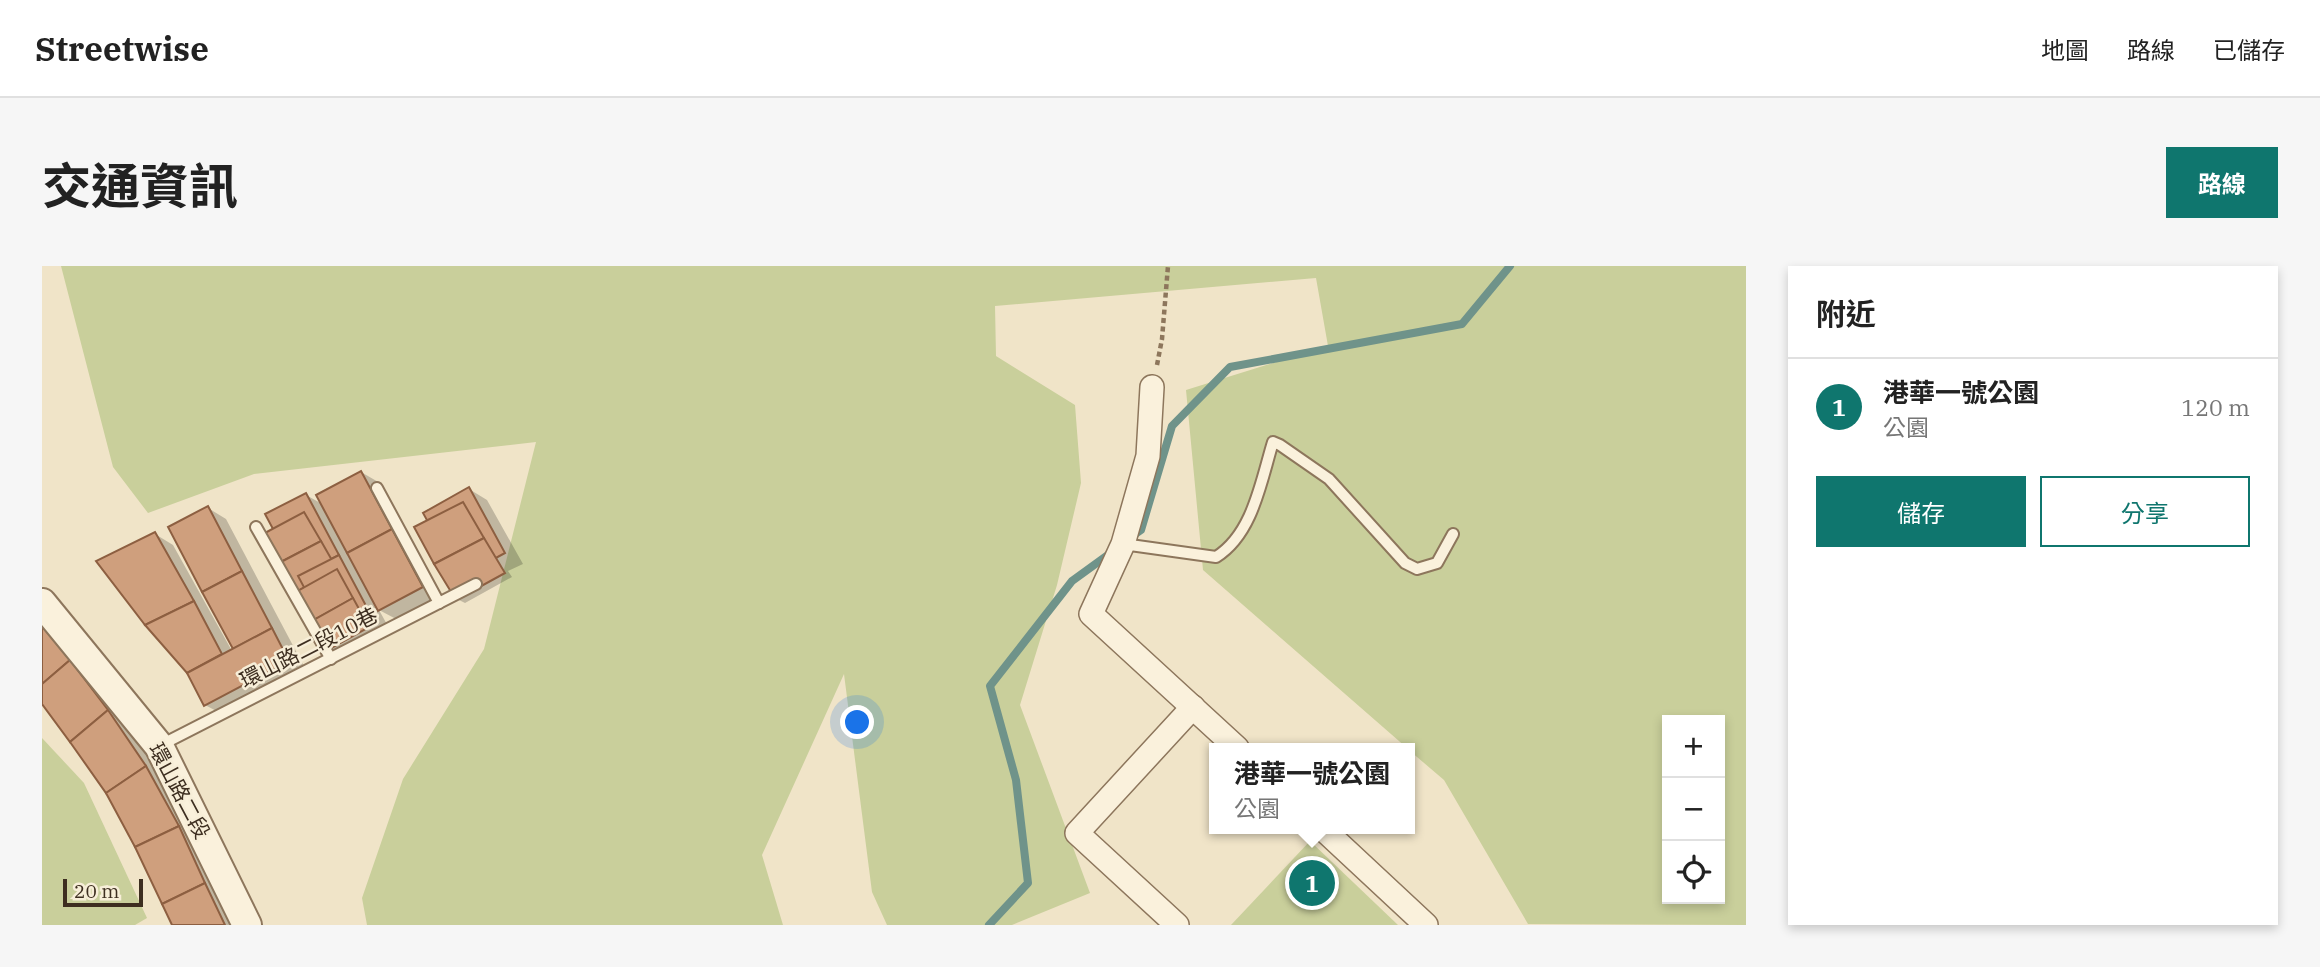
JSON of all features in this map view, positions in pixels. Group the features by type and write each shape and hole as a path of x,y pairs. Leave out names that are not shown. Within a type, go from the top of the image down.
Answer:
{"street":[{"path":"1152,387 1148,456 1124,544 1091,614 1232,743"},
{"name":"環山路二段","path":"42,603 159,746 247,925"},
{"path":"1177,925 1077,833 1193,707"},
{"path":"1328,834 1426,925"}],"lane":[{"path":"1124,544 1216,558 1230,549 1249,519 1273,442 1329,479 1405,563 1418,569 1437,564 1453,534"},
{"path":"377,488 439,603"},
{"path":"256,527 331,659"},
{"name":"環山路二段10巷","path":"159,746 476,584"}],"path":[{"path":"1152,387 1162,340 1168,266"}],"green space":[{"path":"61,266 1746,266 1746,925 1528,924 1444,780 1415,755 1415,743 1401,743 1203,570 1186,390 1328,346 1316,278 995,306 996,356 1075,405 1081,483 1057,585 1020,705 1090,893 1012,925 887,925 872,892 844,674 762,855 783,925 367,925 362,898 403,779 484,649 536,442 254,474 148,513 113,467"},
{"path":"42,738 84,783 147,918 135,925 42,925"},
{"path":"1310,841 1398,925 1231,925"}],"building":[{"path":"361,471 392,529 347,553 316,495"},
{"path":"469,487 505,553 459,578 423,513"},
{"path":"306,493 339,555 298,576 265,514"},
{"path":"463,502 484,538 434,564 414,527"},
{"path":"208,506 242,571 202,592 168,527"},
{"path":"304,512 321,541 279,563 263,534"},
{"path":"392,529 423,587 378,611 347,553"},
{"path":"155,532 194,601 145,625 96,561"},
{"path":"484,538 505,573 456,600 434,564"},
{"path":"321,541 337,569 296,592 279,563"},
{"path":"339,555 372,617 331,638 298,576"},
{"path":"337,569 353,598 312,621 296,592"},
{"path":"242,571 272,628 233,649 202,592"},
{"path":"353,598 369,627 328,650 312,621"},
{"path":"194,601 222,654 187,673 145,625"},
{"path":"42,626 70,660 42,684"},
{"path":"272,628 289,661 204,706 187,673"},
{"path":"70,660 108,710 70,742 42,704 42,684"},
{"path":"108,710 146,766 106,793 70,742"},
{"path":"146,766 179,826 135,847 106,793"},
{"path":"179,826 205,883 162,904 135,847"},
{"path":"205,883 225,925 172,925 162,904"}],"waterway":[{"path":"1131,537 1141,530 1172,426 1230,367 1462,324 1510,266"},
{"path":"989,925 1028,883 1016,780 990,686 1072,581 1112,552"}],"place":[{"name":"港華一號公園","path":"1312,883"}]}
